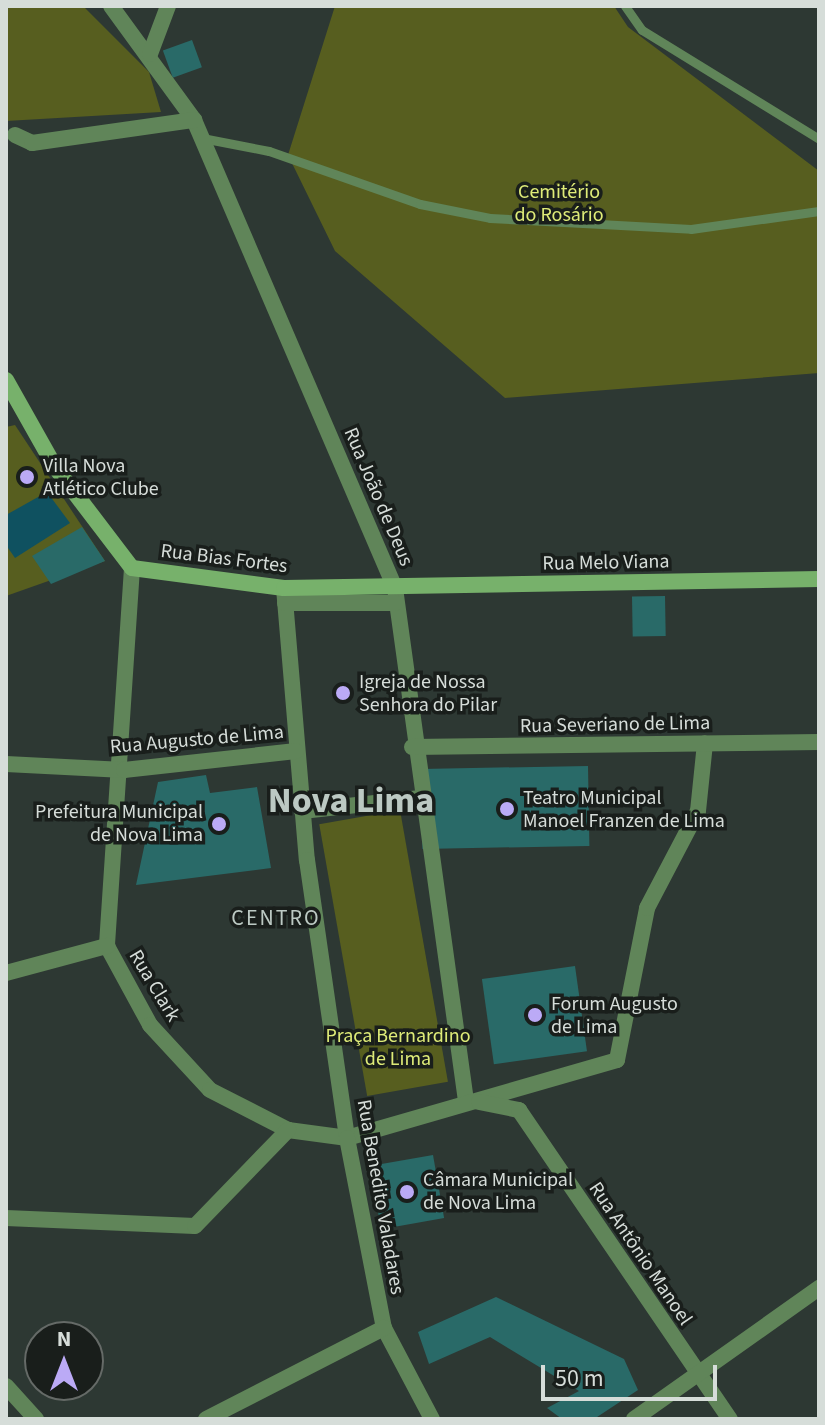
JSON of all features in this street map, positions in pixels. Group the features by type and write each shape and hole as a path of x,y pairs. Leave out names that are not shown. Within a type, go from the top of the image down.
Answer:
{"street":[{"name":"Rua João de Deus","path":"111,6 150,54 194,120 395,595 412,747 466,1101"},
{"path":"150,54 168,6"},
{"path":"15,135 32,143 194,120"},
{"name":"Rua Bias Fortes","path":"6,380 55,467 132,568 284,596 395,595"},
{"name":"Rua Clark","path":"132,568 124,770 107,946 150,1025 210,1090 288,1130 347,1138 466,1101 603,1066 624,1047 647,908 698,811 705,743"},
{"name":"Rua Melo Viana","path":"395,595 819,579"},
{"name":"Rua Benedito Valadares","path":"284,596 302,811 347,1138 384,1328 432,1419"},
{"name":"Rua Severiano de Lima","path":"412,747 819,742"},
{"name":"Rua Augusto de Lima","path":"6,764 124,770 296,751"},
{"path":"302,811 420,798"},
{"path":"6,973 107,946"},
{"path":"466,1101 519,1110 552,1077"},
{"name":"Rua Antônio Manoel","path":"519,1110 730,1419"},
{"path":"6,1218 164,1230 195,1226 288,1130"},
{"path":"634,1419 819,1288"},
{"path":"206,1419 384,1328"},
{"path":"6,1386 36,1419"}],"lane":[{"path":"625,6 642,30 819,139"},
{"path":"202,138 324,171 420,204 490,218 691,229 819,211"}],"green space":[{"path":"6,6 83,6 149,72 161,112 6,121"},
{"name":"Cemitério do Rosário","path":"335,6 614,6 628,27 819,171 819,373 505,398 335,251 288,155"},
{"name":"Villa Nova Atlético Clube","path":"15,425 105,561 6,596 6,427"},
{"name":"Praça Bernardino de Lima","path":"400,810 448,1082 367,1096 319,824"}],"water":[{"path":"47,492 70,523 15,558 6,545 6,515"}],"building":[{"path":"192,40 202,67 173,78 163,51"},
{"path":"82,527 105,561 51,584 32,556"},
{"path":"665,596 666,636 633,637 632,597"},
{"name":"Teatro Municipal Manoel Franzen de Lima","path":"588,766 589,846 422,849 421,769"},
{"path":"206,775 210,793 257,787 271,868 136,885 158,782"},
{"name":"Forum Augusto de Lima","path":"575,966 587,1051 494,1064 482,979"},
{"name":"Câmara Municipal de Nova Lima","path":"433,1155 444,1218 381,1229 370,1166"},
{"path":"496,1297 624,1359 638,1390 594,1419 562,1419 547,1408 579,1391 490,1337 429,1364 418,1332"}],"place":[{"name":"Villa Nova Atlético Clube","path":"27,477"},
{"name":"Igreja de Nossa Senhora do Pilar","path":"343,693"},
{"name":"Teatro Municipal Manoel Franzen de Lima","path":"507,809"},
{"name":"Prefeitura Municipal de Nova Lima","path":"219,824"},
{"name":"Forum Augusto de Lima","path":"535,1015"},
{"name":"Câmara Municipal de Nova Lima","path":"407,1192"}],"district":[{"name":"Nova Lima","path":"351,801"},
{"name":"CENTRO","path":"276,919"}]}
